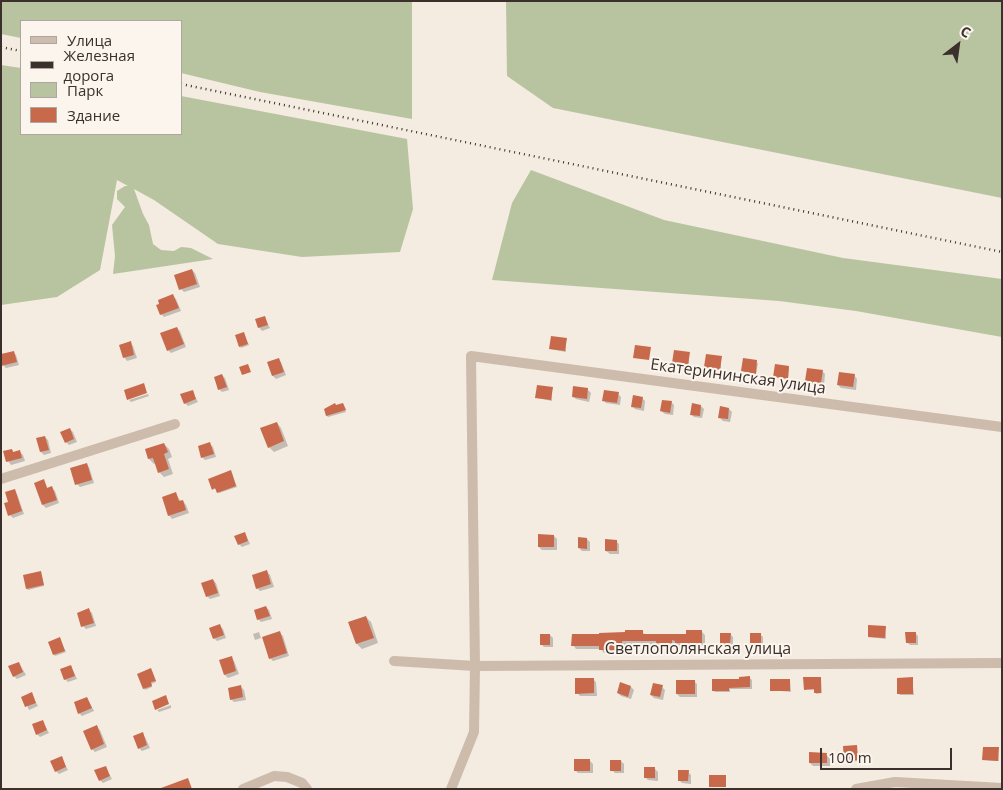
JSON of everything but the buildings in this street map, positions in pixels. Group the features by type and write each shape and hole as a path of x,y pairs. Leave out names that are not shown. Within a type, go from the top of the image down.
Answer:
{"street":[{"name":"Екатерининская улица","path":"475,666 471,356 1002,427"},
{"path":"1,478 175,424"},
{"name":"Светлополянская улица","path":"394,661 475,666 1002,662"},
{"path":"451,789 474,732 475,666"},
{"path":"243,789 274,776 287,777 302,783 307,789"},
{"path":"856,789 895,782 1002,788"}],"green space":[{"path":"1,1 412,1 412,119 260,92 182,73 182,20 20,20 20,38 1,34"},
{"path":"506,1 1002,1 1002,198 553,108 507,76"},
{"path":"1,65 20,68 20,135 182,135 182,96 407,139 413,209 400,252 302,257 218,244 154,200 134,189 149,225 153,244 161,250 174,251 181,247 191,248 213,259 113,274 115,256 112,225 125,207 117,199 117,191 128,186 117,180 100,270 57,297 1,305"},
{"path":"531,170 664,220 843,258 1002,279 1002,337 856,311 779,301 492,280 512,203"}],"railway":[{"path":"1,47 20,51"},
{"path":"182,84 1002,252"}]}
